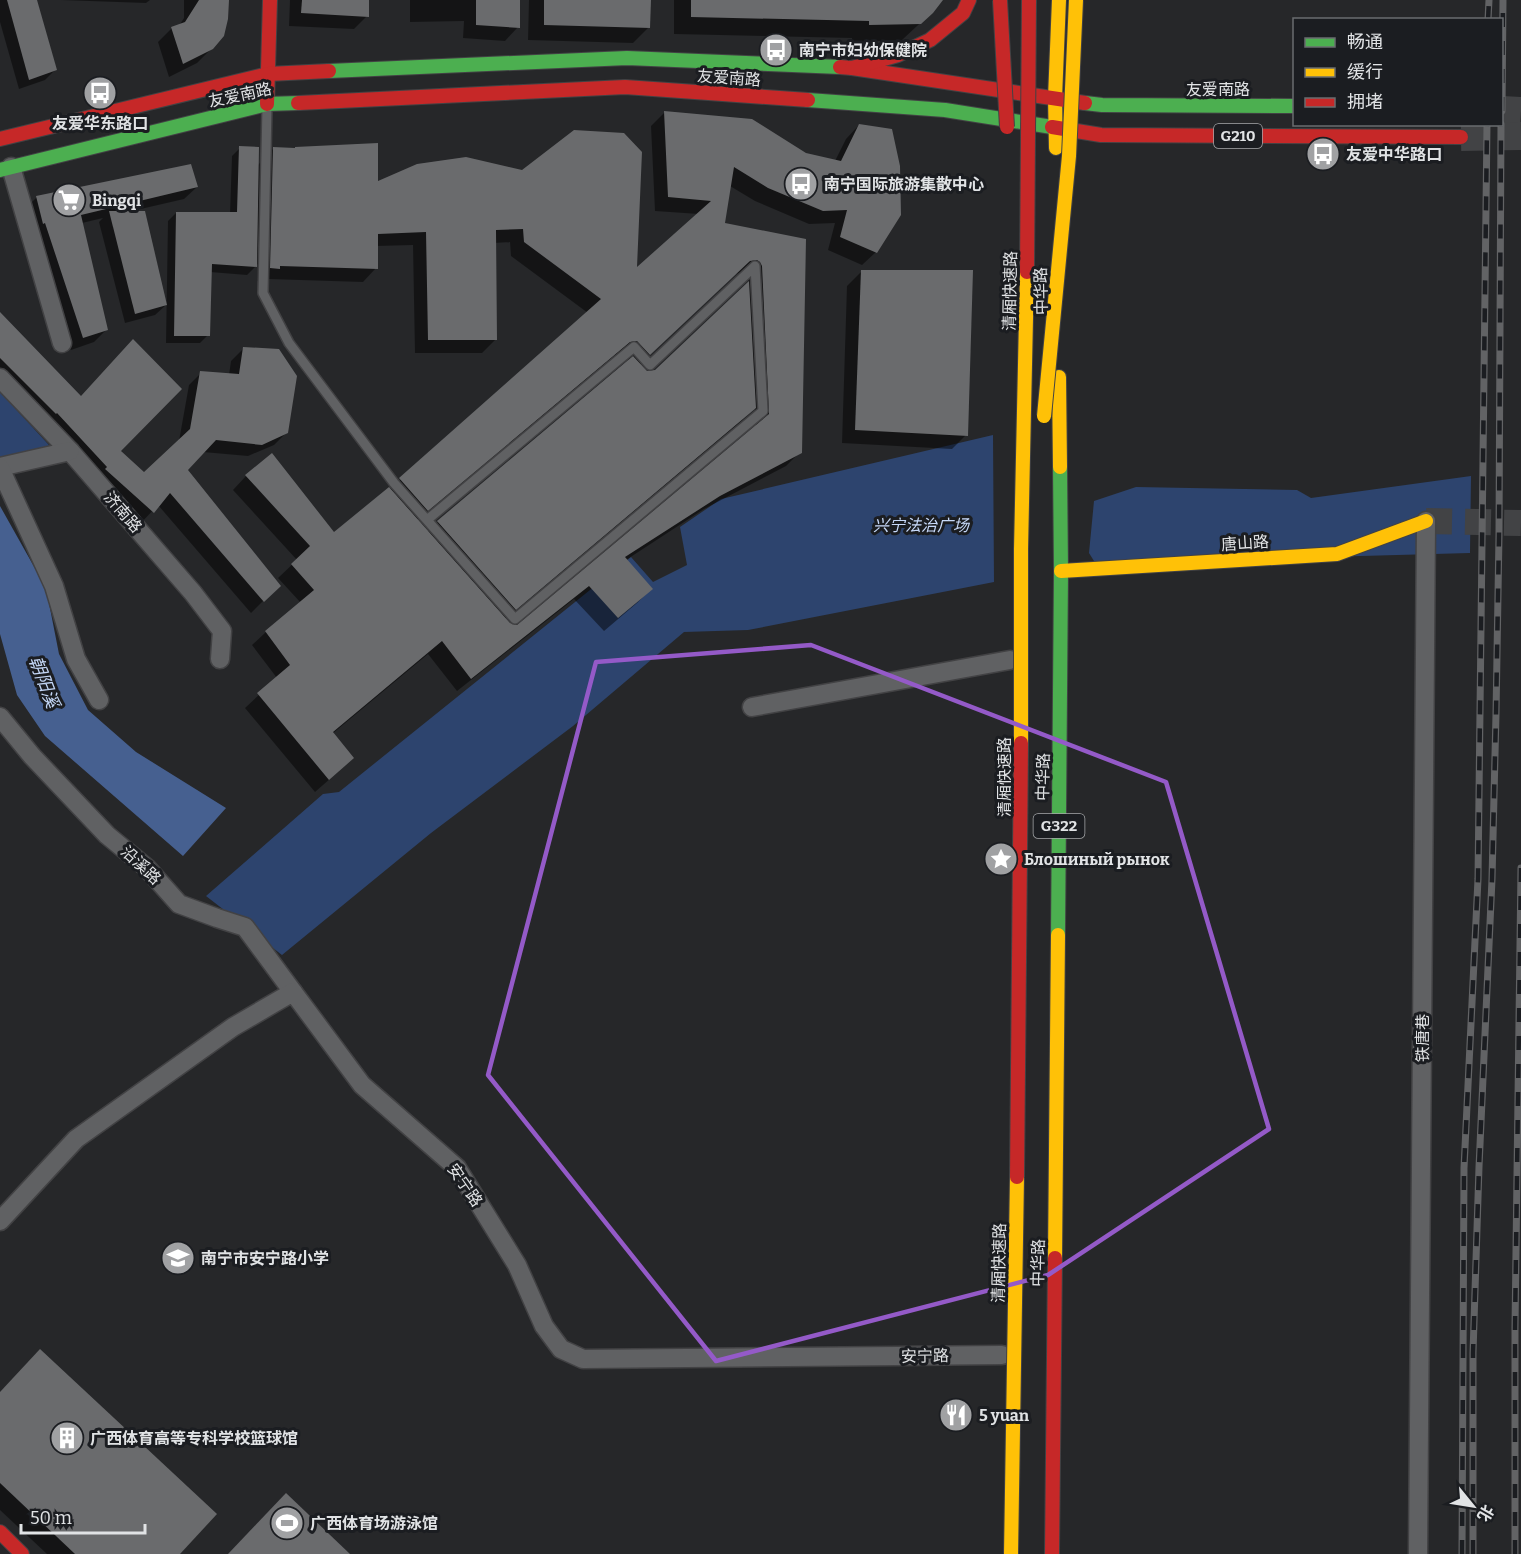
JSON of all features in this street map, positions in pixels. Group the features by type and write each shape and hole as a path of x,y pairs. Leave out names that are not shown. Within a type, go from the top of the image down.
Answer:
{"main road":[{"path":"267,104 270,0"},
{"path":"852,68 898,55 930,40 963,13 969,0"},
{"path":"1000,0 1008,141"},
{"name":"中华路","path":"999,1554 1016,0"},
{"name":"清厢快速路","path":"1011,1554 1029,0"},
{"path":"1044,153 1046,0"},
{"name":"中华路","path":"1052,1554 1061,571 1055,98 1059,0"},
{"name":"清厢快速路","path":"1043,283 1043,425 1066,194 1076,0"},
{"path":"1088,0 1088,46"},
{"name":"友爱南路","path":"0,139 268,74 627,58 852,68 989,82 1016,92 1055,98 1087,97 1102,105 1293,106"},
{"path":"989,82 1016,122"},
{"name":"友爱南路","path":"6,168 267,104 625,87 945,110 1101,135 1461,137"},
{"path":"1014,246 1024,434"},
{"name":"唐山路","path":"1061,571 1337,554 1426,521"},
{"path":"0,1532 22,1554"}],"street":[{"path":"6,168 62,343"},
{"name":"济南路","path":"0,378 70,451 193,593 222,631 220,659"},
{"path":"70,451 0,468 54,586 76,659 99,700"},
{"name":"铁唐巷","path":"1418,1554 1426,521"},
{"path":"752,707 1010,660"},
{"name":"沿溪路","path":"0,717 32,756 92,819 147,868 179,903 245,927 293,992"},
{"path":"0,1221 76,1139 233,1027 293,992"},
{"name":"安宁路","path":"293,992 362,1085 457,1168 517,1265 544,1326 561,1349 583,1359 1002,1355"}],"lane":[{"path":"267,104 263,293 289,343 394,483 426,520 515,619 762,411 755,266 650,365 634,347 426,520"}],"highlighted area":[{"path":"811,645 1166,782 1269,1129 1048,1275 716,1361 488,1075 596,662"}],"green space":[{"path":"0,392 60,457 0,467"},
{"name":"兴宁法治广场","path":"993,435 994,582 748,630 684,632 573,726 431,833 282,955 206,896 323,794 339,792 631,557 653,582 687,565 680,527 721,499"},
{"path":"1471,476 1470,553 1104,563 1094,561 1089,553 1094,501 1136,487 1297,490 1311,498"}],"water":[{"name":"朝阳溪","path":"0,506 46,588 59,654 88,710 136,752 226,808 183,856 45,736 17,695 0,634"}],"building":[{"path":"7,0 37,0 57,70 29,80"},
{"path":"199,0 229,0 224,36 213,49 183,64 171,27 185,22"},
{"path":"302,0 369,0 369,17 301,13"},
{"path":"476,0 520,0 520,28 476,25"},
{"path":"544,0 651,0 650,28 544,25"},
{"path":"691,0 943,0 921,24 869,25 869,21 691,17"},
{"path":"664,111 752,119 806,153 841,161 859,124 892,129 900,166 901,215 877,253 840,237 847,210 823,211 768,188 734,167 725,223 806,239 802,453 720,496 625,557 653,589 618,618 589,586 471,679 442,641 333,732 354,758 329,780 257,693 290,665 265,631 314,590 291,564 310,546 245,475 272,453 334,532 389,487 510,623 517,625 769,414 762,266 757,260 750,261 650,355 637,341 630,342 428,511 399,478 601,299 524,242 523,229 496,230 497,340 428,340 426,232 378,234 378,269 280,266 280,269 270,268 273,147 295,148 378,143 378,181 417,164 466,157 522,170 574,130 624,133 642,152 637,267 711,201 668,197"},
{"path":"239,146 259,147 257,267 212,264 210,336 174,336 176,212 237,212"},
{"path":"191,164 198,187 81,215 108,330 83,338 45,223 43,224 36,196"},
{"path":"109,211 145,211 167,305 135,314"},
{"path":"861,270 973,270 968,436 855,430"},
{"path":"749,281 756,408 516,610 437,521 633,356 647,371 655,370"},
{"path":"0,312 81,396 133,339 182,389 121,451 144,472 190,429 200,371 239,374 243,347 279,349 297,376 288,433 262,445 216,440 188,470 281,586 264,602 170,493 154,513 105,469 107,467 57,413 0,358"},
{"name":"广西体育高等专科学校篮球馆","path":"40,1349 217,1514 180,1554 75,1554 0,1483 0,1392"},
{"name":"广西体育场游泳馆","path":"286,1493 350,1554 228,1554"}],"tunnel":[{"path":"1503,110 1521,111"},
{"path":"1461,137 1521,136"},
{"path":"1426,521 1521,523"}],"railway":[{"path":"1488,18 1489,0"},
{"path":"1503,0 1503,18"},
{"path":"1462,1554 1464,1168 1478,879 1487,126"},
{"path":"1473,1554 1473,1353 1492,879 1496,714 1501,126"},
{"path":"1515,1554 1515,1328 1521,868"}],"traffic: fast":[{"path":"329,71 627,58 840,67"},
{"path":"808,100 945,110 1052,127"},
{"path":"0,170 267,104 298,103"},
{"path":"1085,103 1293,106"},
{"path":"1058,935 1060,467"}],"traffic: slow":[{"path":"1056,148 1055,98 1059,0"},
{"path":"1044,416 1069,156 1076,0"},
{"path":"1021,743 1021,549 1027,272"},
{"path":"1059,377 1060,467"},
{"path":"1061,571 1337,554 1426,521"},
{"path":"1055,1258 1058,935"},
{"path":"1011,1554 1017,1177"}],"traffic: jam":[{"path":"267,104 270,0"},
{"path":"852,68 898,55 930,40 963,13 969,0"},
{"path":"1000,0 1007,127"},
{"path":"1027,272 1029,0"},
{"path":"840,67 1085,103"},
{"path":"0,139 268,74 329,71"},
{"path":"298,103 625,87 808,100"},
{"path":"1052,127 1101,135 1461,137"},
{"path":"1017,1177 1021,743"},
{"path":"1052,1554 1055,1258"},
{"path":"0,1532 22,1554"}],"place":[{"name":"南宁市妇幼保健院","path":"776,50"},
{"name":"友爱华东路口","path":"100,93"},
{"name":"友爱中华路口","path":"1323,154"},
{"name":"南宁国际旅游集散中心","path":"801,184"},
{"name":"Bingqi","path":"69,200"},
{"name":"Блошиный рынок","path":"1001,859"},
{"name":"南宁市安宁路小学","path":"178,1258"},
{"name":"5 yuan","path":"956,1415"},
{"name":"广西体育高等专科学校篮球馆","path":"67,1438"},
{"name":"广西体育场游泳馆","path":"287,1523"}]}
